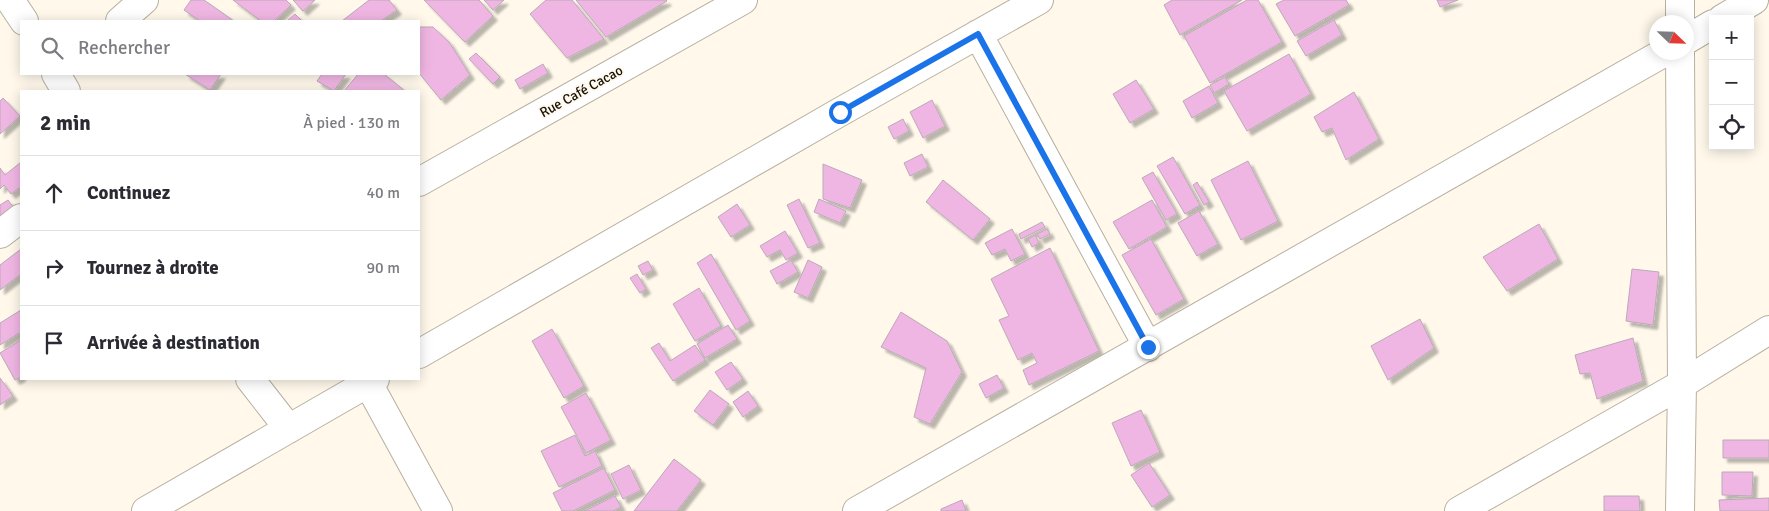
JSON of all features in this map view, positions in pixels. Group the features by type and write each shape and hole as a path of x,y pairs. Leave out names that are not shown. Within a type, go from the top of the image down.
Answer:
{"street":[{"path":"10,0 23,20"},
{"path":"121,20 144,0"},
{"name":"Rue Café Cacao","path":"420,181 743,0"},
{"path":"420,353 1039,0"},
{"path":"1680,0 1680,15"},
{"path":"1729,15 1754,0"},
{"path":"1694,35 1709,26"},
{"path":"978,34 1148,347"},
{"path":"857,511 1651,60"},
{"path":"1680,60 1682,384 1680,511"},
{"path":"0,234 20,219"},
{"path":"1459,511 1682,384 1769,330"},
{"path":"251,380 289,429"},
{"path":"146,511 372,381 438,511"}],"building":[{"path":"191,0 204,0 233,20 199,20 184,10"},
{"path":"233,0 286,0 291,5 275,20 260,20"},
{"path":"293,0 315,0 303,11"},
{"path":"369,0 389,0 397,10 382,20 343,20"},
{"path":"424,0 479,0 493,16 465,42"},
{"path":"484,0 504,0 493,10"},
{"path":"546,0 572,0 604,39 567,58 530,14"},
{"path":"576,0 666,0 667,1 606,37"},
{"path":"1172,0 1242,0 1180,35 1164,5"},
{"path":"1247,0 1258,0 1282,42 1210,83 1184,36"},
{"path":"1284,0 1346,0 1349,5 1295,36 1276,4"},
{"path":"1437,0 1458,0 1440,7"},
{"path":"295,14 301,20 288,20"},
{"path":"1334,20 1342,35 1306,56 1297,41"},
{"path":"420,27 433,27 449,42 470,75 441,100 420,74"},
{"path":"476,53 500,77 493,84 469,59"},
{"path":"1289,54 1311,94 1247,131 1224,91"},
{"path":"543,64 548,73 520,89 515,80"},
{"path":"187,75 220,75 210,90"},
{"path":"321,75 345,75 335,90 317,81"},
{"path":"357,75 385,75 404,90 345,90"},
{"path":"1225,77 1229,84 1214,93 1210,85"},
{"path":"1136,80 1154,109 1130,123 1113,94"},
{"path":"1209,86 1218,103 1192,118 1183,101"},
{"path":"1354,92 1379,139 1346,160 1332,128 1322,132 1314,117"},
{"path":"3,98 20,116 0,134 0,101"},
{"path":"932,100 945,126 923,138 910,112"},
{"path":"903,119 909,131 894,139 888,127"},
{"path":"922,154 928,167 910,176 904,163"},
{"path":"1173,157 1200,205 1185,214 1157,166"},
{"path":"1248,161 1278,221 1241,240 1211,180"},
{"path":"20,163 20,190 19,188 11,194 4,185 0,189 0,168 5,175"},
{"path":"823,164 862,180 850,208 823,199"},
{"path":"1153,172 1177,214 1166,220 1142,178"},
{"path":"943,180 990,219 973,240 926,202"},
{"path":"1197,182 1209,202 1204,205 1193,185"},
{"path":"799,199 820,243 808,248 787,205"},
{"path":"819,199 846,211 840,223 814,212"},
{"path":"8,200 14,208 0,218 0,205"},
{"path":"1152,200 1167,227 1129,249 1113,222"},
{"path":"737,204 750,225 731,237 718,217"},
{"path":"1199,211 1218,244 1197,256 1178,223"},
{"path":"1042,222 1045,227 1021,239 1019,234"},
{"path":"1539,224 1558,259 1507,291 1483,257"},
{"path":"1012,229 1025,254 1011,261 1005,249 992,255 985,243"},
{"path":"1047,229 1050,234 1040,239 1037,234"},
{"path":"785,231 798,253 786,260 780,250 767,257 760,246"},
{"path":"1035,235 1039,243 1032,247 1028,239"},
{"path":"1151,239 1184,299 1156,315 1122,255"},
{"path":"1050,248 1099,351 1029,385 1023,370 1037,363 1032,353 1018,360 999,320 1009,316 991,279"},
{"path":"20,250 20,275 0,290 0,265"},
{"path":"711,254 750,321 736,330 697,263"},
{"path":"791,260 798,272 777,284 770,271"},
{"path":"808,260 822,267 808,298 794,292"},
{"path":"648,261 653,270 643,275 638,266"},
{"path":"1632,269 1659,272 1653,325 1626,321"},
{"path":"637,274 646,289 640,293 630,278"},
{"path":"699,288 721,326 695,341 673,304"},
{"path":"20,311 20,333 0,345 0,323"},
{"path":"901,312 947,341 962,372 930,424 914,417 926,368 881,347"},
{"path":"1420,319 1434,348 1388,380 1371,346"},
{"path":"728,325 737,339 705,358 697,344"},
{"path":"552,329 584,386 564,398 532,341"},
{"path":"1633,338 1643,381 1597,399 1590,373 1580,374 1575,355"},
{"path":"20,341 20,378 15,380 0,353"},
{"path":"659,343 670,361 695,345 705,360 673,381 651,348"},
{"path":"731,362 743,379 727,390 715,372"},
{"path":"997,375 1004,388 986,398 979,384"},
{"path":"0,378 13,396 0,405"},
{"path":"710,390 729,404 713,425 694,411"},
{"path":"748,391 758,406 743,417 733,402"},
{"path":"586,393 611,440 586,453 561,407"},
{"path":"1141,410 1160,452 1131,466 1112,423"},
{"path":"575,435 585,456 595,451 602,466 559,487 541,451"},
{"path":"1723,440 1769,440 1769,458 1723,458"},
{"path":"674,459 701,480 677,511 634,511"},
{"path":"1149,463 1170,495 1152,507 1131,475"},
{"path":"629,465 641,490 623,499 611,474"},
{"path":"604,468 615,490 573,511 562,511 553,493"},
{"path":"1722,472 1753,472 1752,496 1722,495"},
{"path":"615,496 621,507 613,511 584,511"},
{"path":"1604,496 1639,496 1640,511 1604,511"},
{"path":"1769,498 1769,511 1720,511 1719,500"},
{"path":"962,500 966,511 941,511 941,509"}],"route":[{"path":"840,112 978,34 1148,347"}]}
